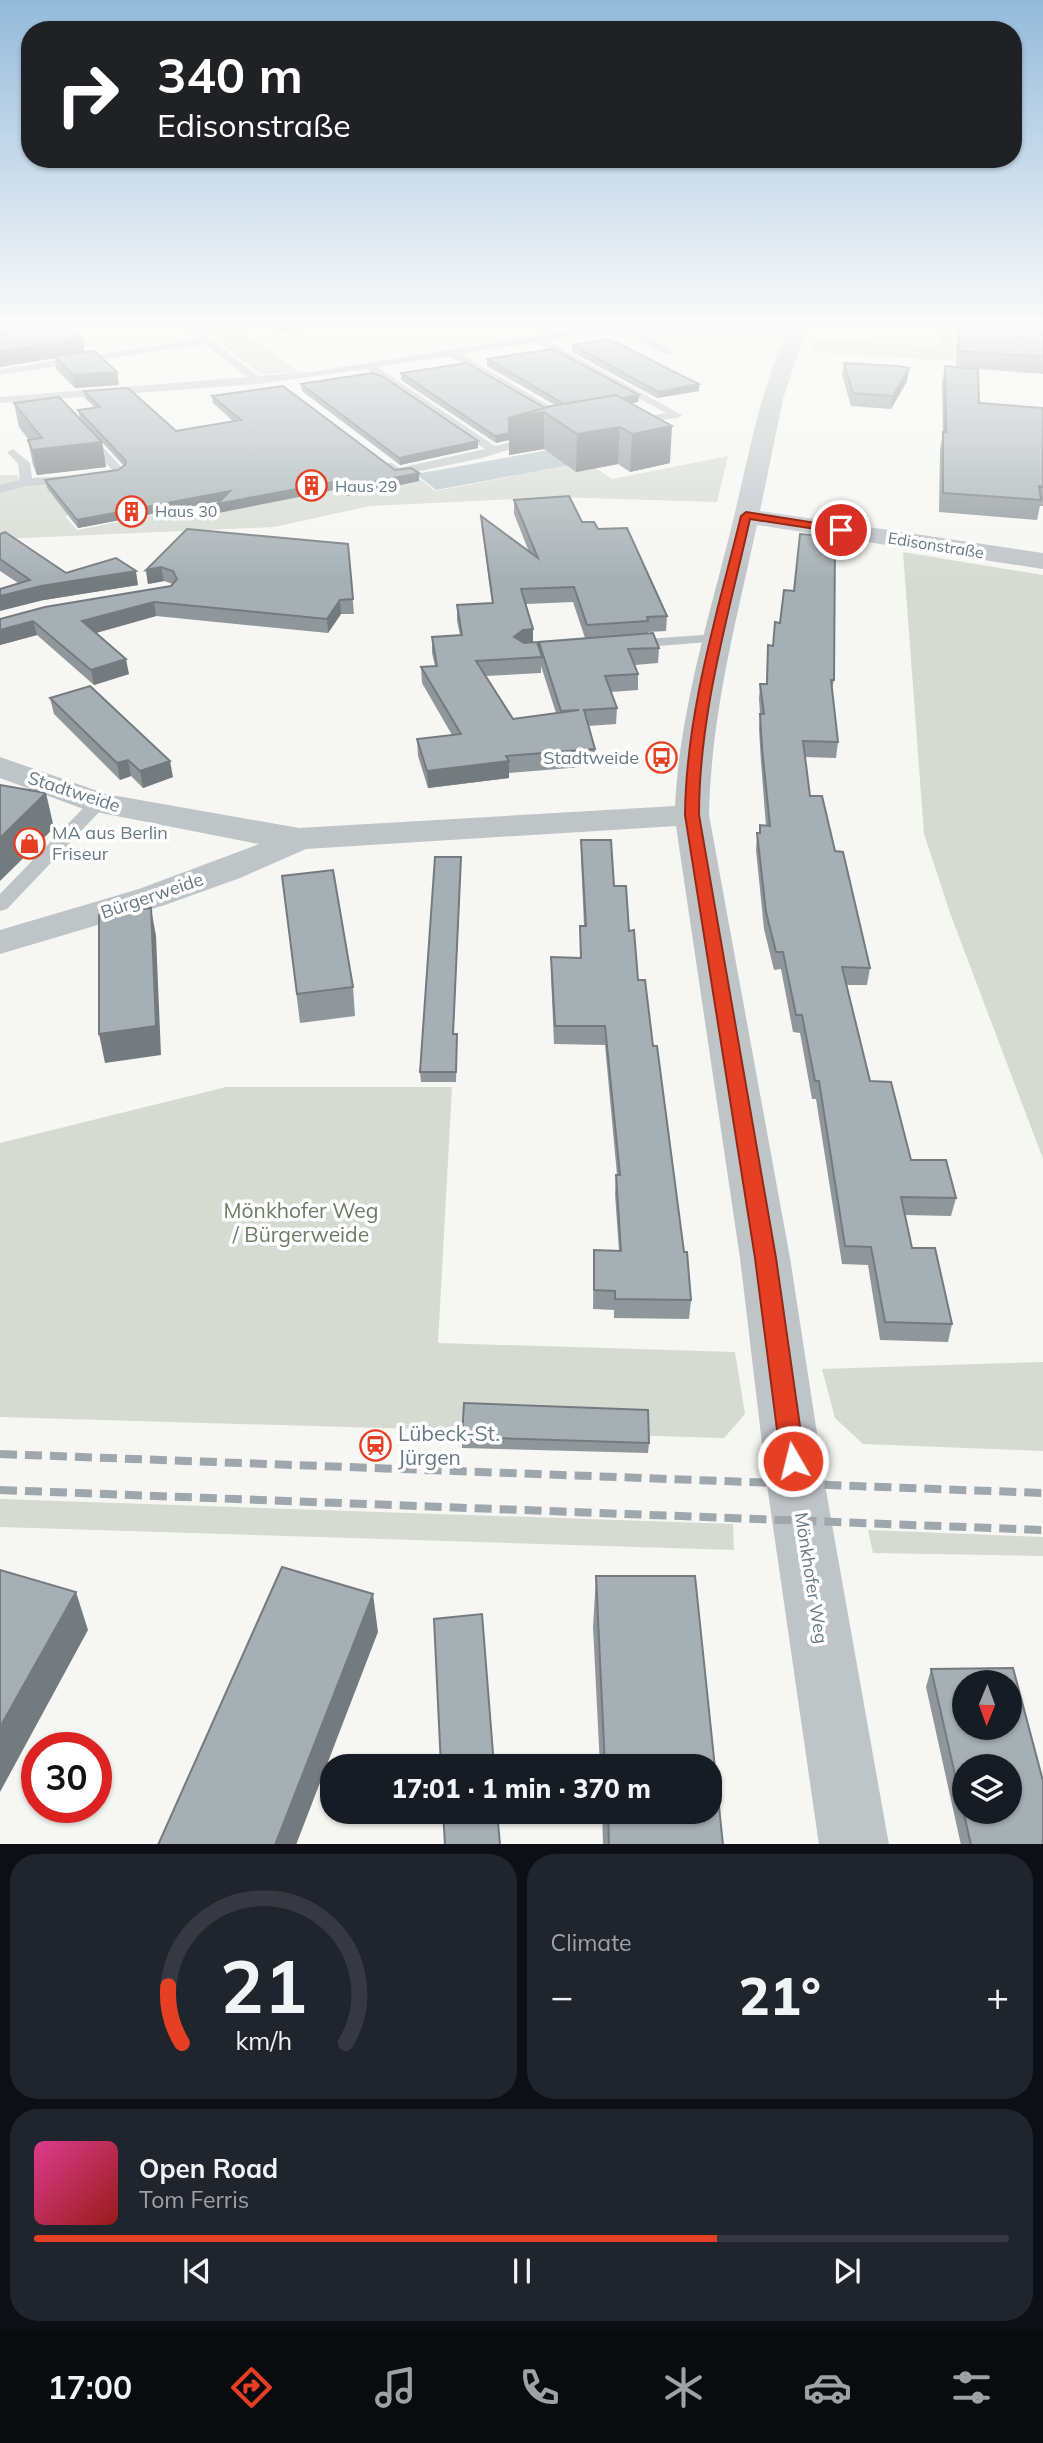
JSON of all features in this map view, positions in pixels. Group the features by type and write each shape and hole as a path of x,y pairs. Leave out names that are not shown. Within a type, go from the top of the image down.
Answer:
{"street":[{"name":"Mönkhofer Weg","path":"767,409 746,516 716,638 693,758 692,815 765,1258 796,1485 854,1844"},
{"name":"Edisonstraße","path":"746,516 1043,561"},
{"name":"Stadtweide","path":"0,767 98,803 299,839 692,815"},
{"name":"Bürgerweide","path":"0,942 146,901 299,839"}],"lane":[{"path":"432,409 493,450"},
{"path":"548,409 584,430"},
{"path":"616,425 677,415 666,409"},
{"path":"76,425 119,471 107,473"},
{"path":"377,457 397,471 478,456 550,437"},
{"path":"13,452 24,463 26,482"},
{"path":"0,489 26,482 84,477"},
{"path":"620,645 716,638"},
{"path":"0,905 98,803"}],"green space":[{"path":"728,456 717,502 555,497 370,506 274,527 0,539 0,475 17,475 27,485 56,486 77,513 65,516 77,530 179,510 190,519 413,473 435,491 587,462 612,479"},
{"path":"903,552 1043,575 1043,1159 950,913 924,834"},
{"name":"Mönkhofer Weg / Bürgerweide","path":"226,1087 452,1087 438,1343 735,1352 745,1414 724,1438 0,1417 0,1143"},
{"path":"1043,1362 1043,1451 863,1444 835,1418 822,1369"},
{"path":"0,1499 733,1524 734,1550 0,1527"},
{"path":"868,1530 1043,1537 1043,1556 873,1553"}],"shaded area":[{"path":"554,449 576,464 436,490 416,474"}],"building":[{"path":"19,409 71,409 102,442 32,450 28,440 42,438"},
{"path":"152,409 176,431 241,420 228,409 314,409 395,470 411,468 419,473 347,487 338,481 217,504 230,491 77,520 45,480 118,470 125,465 126,461 78,410"},
{"path":"334,409 431,409 478,441 399,458"},
{"path":"455,409 541,409 509,418 509,433 495,436"},
{"path":"540,409 641,409 672,426 632,434 620,427 577,434 544,412 509,418"},
{"path":"946,409 1043,409 1043,487 1039,486 1041,500 943,493 943,432 946,432"},
{"path":"569,496 582,522 594,522 598,529 627,528 667,616 647,617 648,621 587,625 574,587 521,589 533,629 523,630 514,637 524,643 537,642 542,657 476,661 513,719 579,710 561,711 539,642 653,633 659,648 628,649 638,674 605,676 617,708 584,710 595,749 506,756 509,761 427,771 417,739 461,734 421,667 437,666 432,637 462,635 457,605 493,603 481,516 538,558 514,500"},
{"path":"187,529 348,544 353,599 340,600 327,619 154,602 82,621 126,659 91,670 33,621 0,630 0,619 45,607 171,586 177,579 173,571 161,567 146,570"},
{"path":"5,532 66,573 116,558 136,571 41,586 0,596 0,589 30,580 0,559 0,534"},
{"path":"800,534 835,537 834,680 831,680 838,742 803,741 810,796 822,796 835,851 843,852 870,968 842,967 870,1081 891,1082 911,1160 946,1160 956,1198 901,1197 912,1248 935,1248 952,1324 885,1322 871,1247 845,1246 819,1081 815,1081 802,1015 796,1015 783,952 776,952 766,912 757,833 760,833 760,825 770,826 762,748 760,714 764,714 760,684 767,684 768,645 773,646 775,622 780,623 784,590 794,591"},
{"path":"90,686 170,761 140,771 128,760 117,763 50,698"},
{"path":"0,785 46,793 0,838"},
{"path":"581,840 611,840 614,886 626,886 629,931 634,930 638,980 645,980 653,1046 657,1046 684,1252 687,1252 691,1300 615,1299 615,1291 594,1290 594,1250 621,1251 616,1175 620,1175 605,1026 555,1026 551,957 581,958 580,926 586,926"},
{"path":"435,857 461,857 453,1034 457,1034 456,1072 420,1072"},
{"path":"333,870 353,987 297,994 282,876"},
{"path":"151,908 156,1026 99,1034 99,915"},
{"path":"464,1403 648,1410 649,1443 462,1437"},
{"path":"282,1567 373,1594 275,1844 158,1844"},
{"path":"0,1570 76,1592 0,1727"},
{"path":"596,1576 695,1576 714,1754 604,1754"},
{"path":"482,1614 493,1754 440,1754 434,1619"},
{"path":"1013,1668 952,1670 952,1740 1022,1740 1022,1702 1043,1781 1043,1844 971,1844 966,1824 1022,1824 1022,1754 952,1754 952,1761 931,1669"},
{"path":"444,1824 498,1824 500,1844 445,1844"},
{"path":"608,1824 721,1824 723,1844 609,1844"}],"railway":[{"path":"0,1454 1043,1493"},
{"path":"0,1490 1043,1530"}],"place":[{"name":"Haus 29","path":"312,486"},
{"name":"Haus 30","path":"132,511"},
{"name":"Stadtweide","path":"662,758"},
{"name":"MA aus Berlin Friseur","path":"29,843"},
{"name":"Lübeck-St. Jürgen","path":"375,1446"}],"route":[{"path":"793,1461 765,1258 692,815 692,773 718,627 746,516 841,530"}]}
